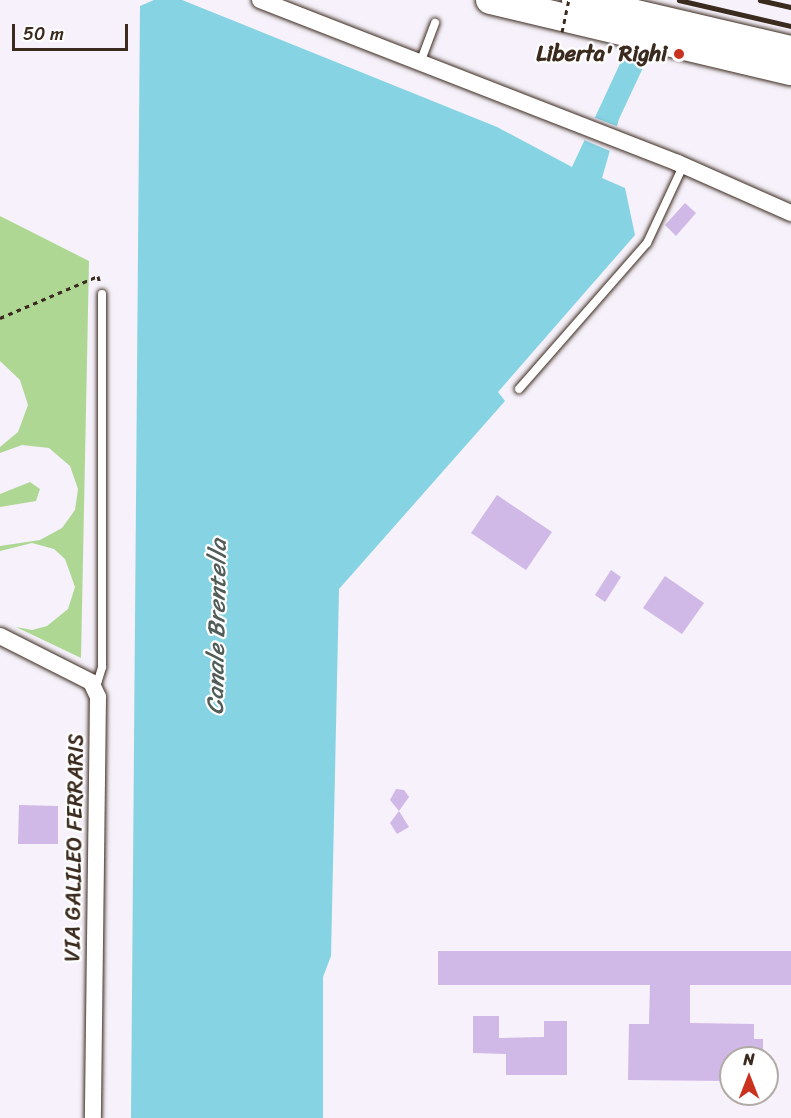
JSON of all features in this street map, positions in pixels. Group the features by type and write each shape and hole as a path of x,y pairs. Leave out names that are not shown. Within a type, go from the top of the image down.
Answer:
{"highway":[{"path":"490,0 743,50"},
{"path":"576,0 788,62"}],"street":[{"path":"260,0 584,130 683,166 791,213"},
{"path":"0,636 95,688"},
{"name":"VIA GALILEO FERRARIS","path":"93,1118 95,688"}],"lane":[{"path":"420,63 435,23"},
{"path":"519,389 647,243 683,166"},
{"path":"95,688 102,668 102,294"}],"path":[{"path":"0,318 88,281"}],"green space":[{"path":"0,216 89,261 81,658 16,627 32,630 47,626 68,609 75,587 65,559 54,549 32,543 0,551 0,546 40,540 62,528 75,510 78,489 70,466 49,448 22,445 0,453 0,447 18,432 28,405 20,380 0,361"},
{"path":"30,482 40,489 36,501 0,507 0,494"}],"water":[{"name":"Canale Brentella","path":"154,0 182,0 497,127 572,167 630,42 699,22 648,57 619,119 602,178 625,188 635,235 498,392 505,401 339,589 331,956 323,977 323,1118 131,1118 140,6"}],"pier":[{"path":"598,0 709,0 701,24 655,56 624,49 626,42"},
{"path":"593,117 619,127 612,152 582,139"}],"building":[{"path":"685,203 696,213 676,236 665,225"},
{"path":"497,495 552,532 526,570 471,533"},
{"path":"611,570 621,577 605,602 595,595"},
{"path":"665,576 704,603 682,634 643,608"},
{"path":"396,789 404,790 409,797 399,811 390,800"},
{"path":"19,805 58,806 58,844 18,844"},
{"path":"399,811 409,827 397,834 390,823"},
{"path":"438,951 791,951 791,985 690,985 690,1023 754,1024 754,1039 763,1039 763,1046 719,1046 719,1081 628,1080 629,1024 649,1024 650,985 438,985"},
{"path":"473,1016 499,1016 499,1038 544,1037 544,1021 567,1021 567,1075 506,1075 506,1054 473,1053"}],"railway":[{"path":"679,0 791,26"},
{"path":"760,0 791,7"}],"place":[{"name":"Liberta' Righi","path":"679,54"}]}
